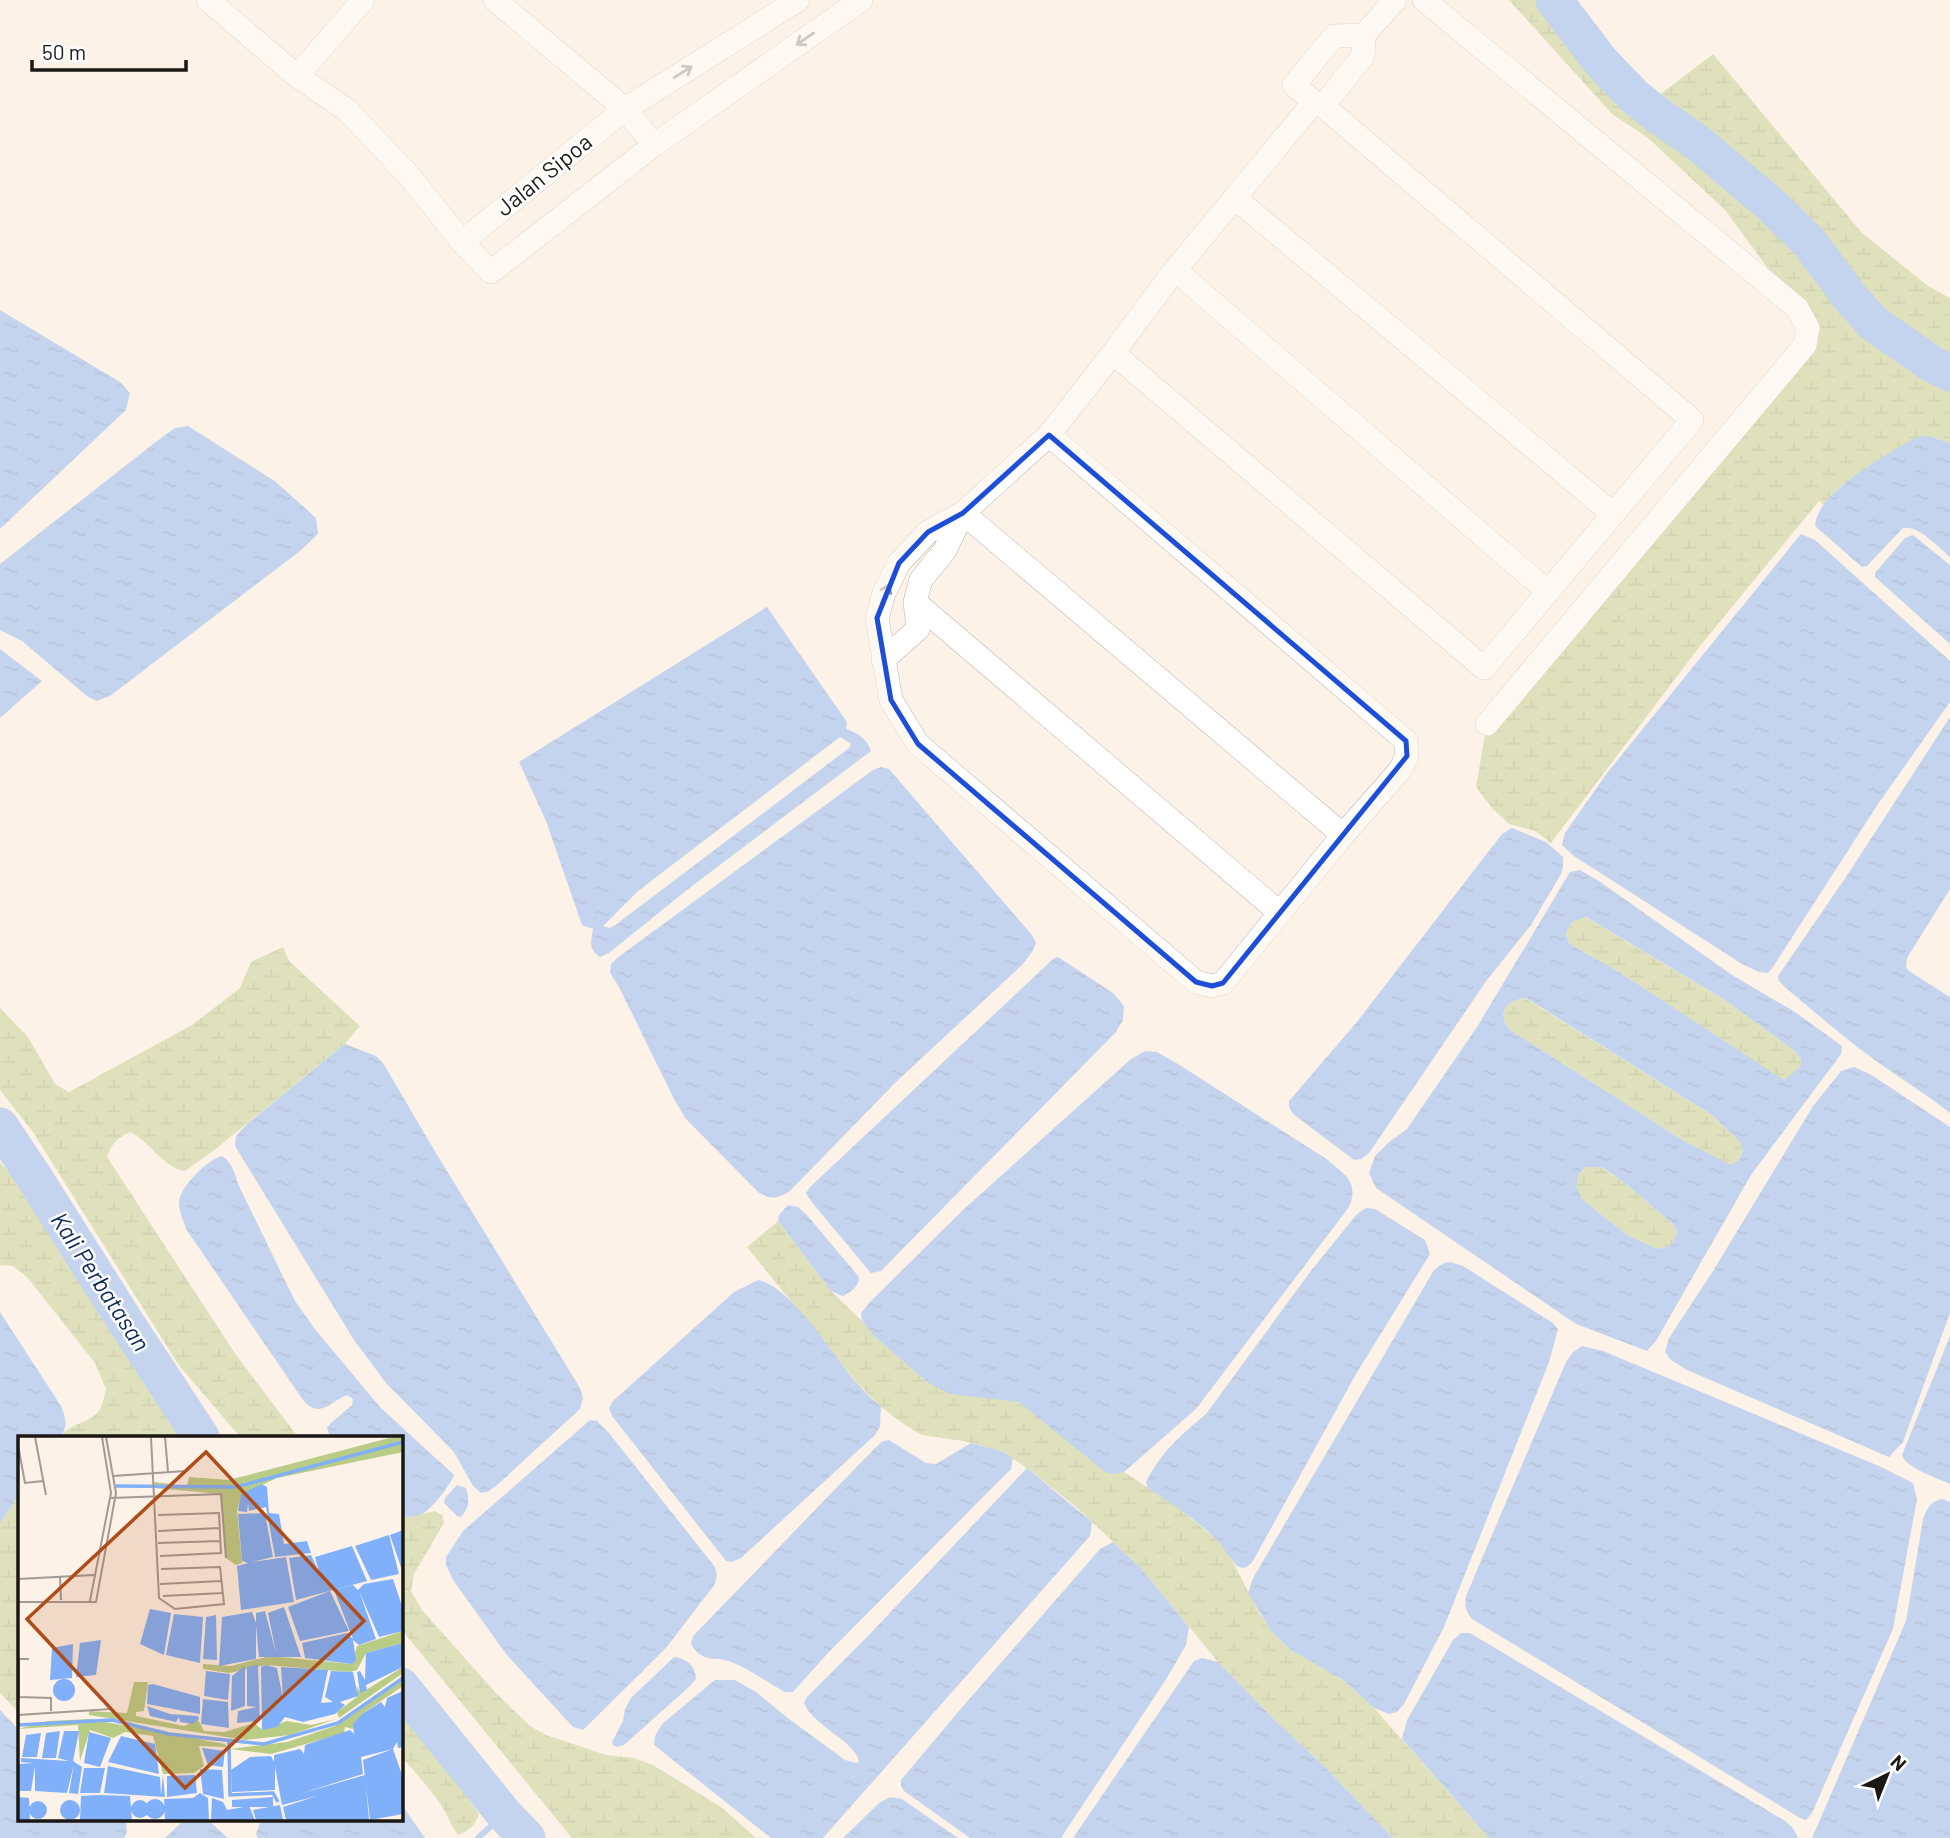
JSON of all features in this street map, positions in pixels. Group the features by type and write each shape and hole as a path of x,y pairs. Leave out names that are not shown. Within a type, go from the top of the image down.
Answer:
{"street":[{"path":"208,0 297,76 347,110 411,178 462,242 491,272 654,145 861,0"},
{"path":"297,76 363,0"},
{"path":"495,0 625,109 654,145"},
{"name":"Jalan Sipoa","path":"462,242 625,109 798,0"},
{"path":"1049,435 1406,741 1407,756 1400,770 1343,835 1223,983 1213,986 1196,982 918,744 891,700 877,618 884,593 900,563 928,532 964,513 1049,435 1175,270 1235,198 1363,56 1364,35 1395,0"},
{"path":"1424,0 1797,308 1808,328 1805,345 1487,724"},
{"path":"1113,354 1484,668 1692,420 1294,85 1334,36 1364,35"},
{"path":"1235,198 1612,514"},
{"path":"1175,270 1548,592"},
{"path":"883,660 918,629 915,602 921,580 945,550 964,513"},
{"path":"964,513 1343,835"},
{"path":"915,602 1280,913"}],"highlighted area":[{"path":"1049,435 1406,741 1407,756 1223,983 1212,986 1196,982 918,744 891,700 877,618 899,563 928,532 963,513"}],"green space":[{"path":"1509,0 1570,0 1658,96 1713,54 1862,233 1928,286 1950,298 1950,443 1932,437 1913,439 1839,487 1824,505 1819,501 1700,646 1551,843 1535,831 1509,824 1476,787 1487,724 1805,345 1797,308 1725,210 1647,137 1612,114"},
{"path":"1585,917 1722,998 1795,1051 1801,1060 1800,1067 1785,1081 1616,970 1569,943 1566,933 1572,922"},
{"path":"283,947 289,961 360,1026 345,1044 185,1171 170,1165 130,1132 116,1142 107,1157 236,1355 297,1436 239,1436 178,1364 33,1132 0,1090 0,1008 28,1037 55,1084 69,1092 192,1025 240,988 251,962"},
{"path":"1525,998 1712,1115 1741,1143 1743,1151 1739,1160 1731,1166 1684,1141 1510,1030 1504,1018 1505,1009 1513,1002"},
{"path":"0,1162 39,1211 72,1264 190,1436 62,1436 99,1411 106,1389 95,1363 27,1277 13,1266 0,1265"},
{"path":"1586,1167 1601,1167 1630,1187 1675,1226 1677,1234 1670,1246 1658,1249 1627,1235 1582,1199 1575,1186 1579,1173"},
{"path":"778,1221 831,1291 875,1336 927,1382 1019,1402 1114,1474 1124,1472 1176,1506 1215,1538 1229,1554 1271,1631 1291,1650 1343,1680 1374,1708 1489,1838 1393,1838 1218,1662 1141,1568 1075,1506 1001,1451 963,1441 922,1435 881,1407 859,1385 747,1247"},
{"path":"18,1496 18,1712 0,1693 0,1523"},
{"path":"435,1511 442,1515 444,1523 414,1574 411,1591 422,1610 496,1693 530,1726 546,1735 606,1755 634,1758 653,1765 721,1807 756,1838 572,1838 402,1630 402,1517"},
{"path":"402,1710 479,1814 474,1825 458,1835 441,1805 402,1758"}],"water":[{"path":"0,310 120,382 130,393 126,410 0,529"},
{"path":"188,426 276,482 316,518 318,534 300,551 110,696 97,701 88,697 22,641 0,630 0,564 157,441 175,428"},
{"path":"1922,436 1950,443 1950,557 1922,533 1903,528 1867,566 1862,567 1815,526 1819,513 1827,500 1855,476"},
{"path":"1801,534 1815,540 1950,661 1950,702 1878,804 1767,973 1742,964 1574,856 1562,845 1565,833 1607,773"},
{"path":"1913,535 1950,565 1950,644 1875,577 1875,573 1905,538"},
{"path":"767,607 847,722 846,729 862,737 871,751 692,886 609,953 600,957 592,948 593,929 582,925 546,821 519,762","holes":["840,737 851,744 614,926 603,926 638,891"]},
{"path":"0,649 42,681 0,718"},
{"path":"1950,717 1950,889 1907,958 1906,967 1950,997 1950,1113 1841,1034 1787,989 1778,976"},
{"path":"881,767 889,769 1032,935 1036,943 1023,964 896,1082 790,1191 778,1197 770,1197 758,1192 686,1119 610,973 611,964 873,770"},
{"path":"1512,828 1546,842 1563,857 1561,874 1531,925 1487,980 1369,1153 1354,1160 1293,1114 1289,1101 1356,1023 1502,834"},
{"path":"1580,870 1599,881 1732,975 1795,1012 1842,1046 1841,1054 1751,1175 1656,1341 1647,1351 1576,1324 1376,1188 1369,1173 1375,1156 1407,1129 1477,1027 1570,872","holes":["1586,917 1722,998 1795,1051 1801,1060 1800,1067 1784,1080 1616,970 1569,943 1566,933 1572,922","1526,998 1712,1115 1741,1143 1743,1151 1739,1160 1731,1165 1684,1141 1510,1030 1504,1018 1505,1008 1519,999","1586,1167 1602,1167 1630,1187 1675,1226 1677,1234 1670,1246 1658,1249 1627,1235 1582,1199 1576,1186 1579,1173"]},
{"path":"1058,957 1113,993 1124,1006 1123,1020 1116,1032 881,1271 871,1273 806,1193"},
{"path":"345,1044 376,1056 383,1063 580,1388 583,1398 580,1409 487,1492 481,1493 473,1486 454,1452 386,1383 354,1340 235,1146 236,1136 247,1124"},
{"path":"1145,1051 1157,1052 1178,1064 1328,1160 1349,1180 1352,1198 1349,1207 1196,1409 1124,1472 1114,1474 1105,1472 1019,1402 950,1394 927,1382 874,1336 862,1321 861,1313 964,1209 1131,1059"},
{"path":"1854,1067 1870,1074 1950,1127 1950,1313 1903,1442 1889,1457 1687,1370 1671,1360 1665,1352 1669,1338 1813,1106 1841,1071"},
{"path":"222,1156 233,1168 238,1184 295,1301 314,1328 380,1407 454,1475 441,1495 424,1513 402,1517 402,1436 330,1436 327,1428 352,1405 353,1399 347,1395 319,1409 309,1406 303,1400 186,1229 179,1208 181,1195 190,1181 216,1158"},
{"path":"788,1205 798,1207 807,1215 859,1277 858,1283 851,1291 842,1296 831,1291 778,1221 779,1215"},
{"path":"1366,1208 1375,1209 1425,1240 1430,1254 1356,1374 1253,1561 1247,1567 1239,1567 1215,1538 1148,1488 1146,1482 1165,1453 1206,1414 1310,1272 1357,1214"},
{"path":"1450,1262 1463,1266 1553,1323 1558,1329 1549,1362 1444,1627 1404,1704 1397,1712 1389,1714 1374,1708 1343,1680 1291,1650 1271,1631 1248,1593 1253,1578 1434,1270"},
{"path":"758,1280 785,1295 812,1324 860,1386 881,1407 880,1427 875,1435 741,1558 732,1562 726,1561 612,1416 609,1408 613,1401 734,1292"},
{"path":"0,1312 61,1406 65,1429 62,1436 18,1436 18,1496 0,1523"},
{"path":"1950,1336 1950,1484 1909,1464 1902,1455"},
{"path":"1582,1346 1603,1351 1879,1466 1913,1483 1917,1499 1893,1629 1812,1813 1806,1820 1472,1619 1468,1613 1465,1603 1474,1577 1566,1362 1573,1352"},
{"path":"590,1420 597,1421 609,1433 715,1567 717,1574 715,1584 666,1648 583,1730 573,1727 506,1654 453,1580 446,1565 446,1557 463,1531"},
{"path":"889,1440 926,1463 936,1464 971,1443 1001,1451 1013,1458 1011,1469 828,1653 793,1692 785,1692 733,1663 698,1653 691,1644 693,1636 876,1447"},
{"path":"1027,1468 1092,1522 1090,1536 823,1838 771,1838 654,1745 655,1736 662,1724 715,1680 735,1680 756,1692 845,1760 857,1763 859,1761 856,1753 850,1746 809,1712 804,1703 807,1697"},
{"path":"457,1485 466,1488 468,1496 466,1510 461,1517 444,1503 445,1498"},
{"path":"1942,1499 1950,1502 1950,1838 1812,1838 1906,1621 1924,1515 1932,1504"},
{"path":"1113,1542 1141,1568 1189,1627 1186,1645 1061,1838 970,1838 904,1791 901,1780 1100,1549"},
{"path":"1461,1633 1470,1633 1785,1821 1793,1828 1798,1838 1489,1838 1402,1739 1407,1720 1453,1640"},
{"path":"674,1657 690,1664 696,1679 624,1745 613,1745 631,1698"},
{"path":"1202,1658 1218,1662 1393,1838 1073,1838 1194,1661"},
{"path":"0,1710 18,1729 18,1820 126,1820 127,1832 124,1838 0,1838"},
{"path":"890,1797 902,1799 958,1838 843,1838 879,1803"},
{"path":"402,1805 425,1838 258,1838 256,1834 261,1820 402,1820"},
{"path":"184,1820 208,1820 228,1838 165,1838"}],"waterway":[{"path":"1554,0 1602,63 1635,97 1698,143 1771,205 1809,242 1873,323 1932,364 1950,373"},
{"name":"Kali Perbatasan","path":"0,1126 200,1436"},
{"name":"Kali Perbatasan","path":"402,1687 504,1814 527,1838"},
{"path":"478,1838 504,1814"}]}
